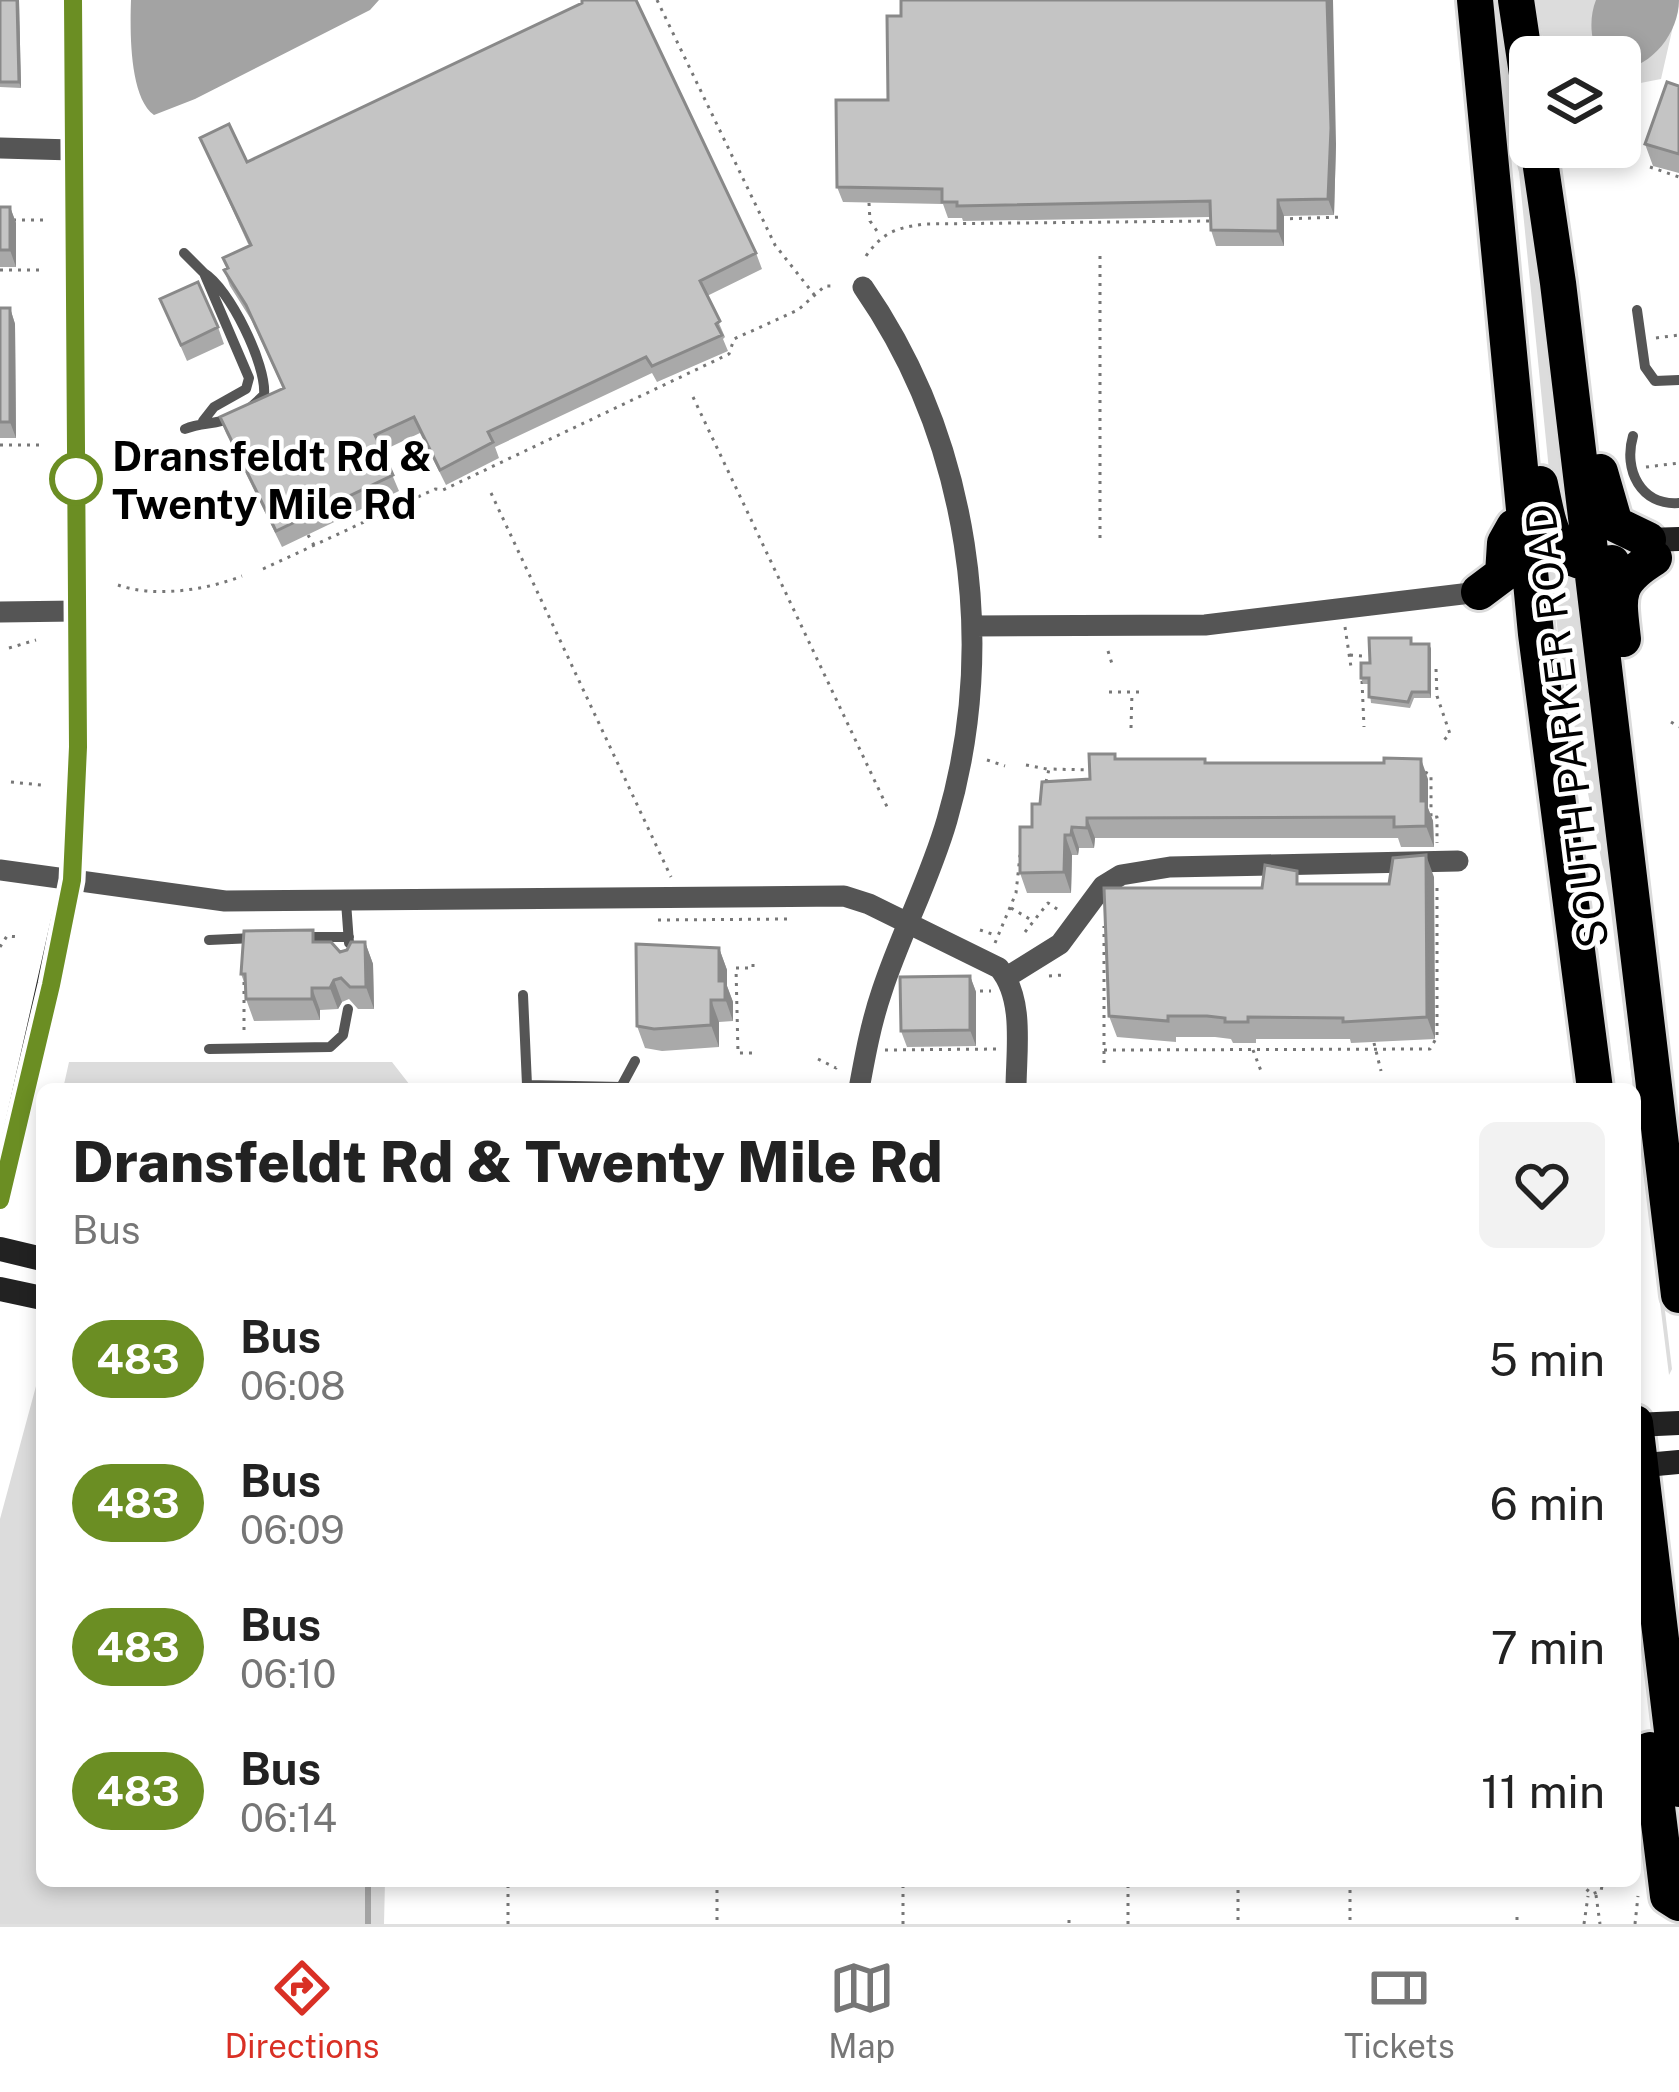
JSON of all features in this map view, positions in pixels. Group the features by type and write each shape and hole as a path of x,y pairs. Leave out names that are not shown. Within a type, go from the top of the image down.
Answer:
{"highway":[{"name":"SOUTH PARKER ROAD","path":"1475,0 1522,511 1593,1083"},
{"path":"1516,0 1521,36"},
{"name":"SOUTH PARKER ROAD","path":"1541,168 1679,1294"},
{"path":"1558,283 1609,514 1625,532 1665,548"},
{"path":"1508,334 1550,529 1560,549 1592,566 1665,548"},
{"path":"1479,592 1503,574 1505,543 1522,511"},
{"path":"1634,914 1650,856 1619,593 1629,576 1665,548"},
{"path":"1479,592 1498,599 1513,613 1516,624 1536,634"},
{"path":"1641,1490 1679,1789"},
{"path":"1641,1672 1668,1896 1679,1903"}],"street":[{"path":"0,1200 72,880 78,747 73,0"},
{"path":"0,148 74,150"},
{"path":"860,1083 873,1018 945,826 958,776 969,706 972,626 962,534 945,460 908,365 863,286"},
{"path":"972,626 1205,625 1479,592"},
{"path":"0,612 77,610"},
{"path":"997,987 1048,954 1103,886 1121,875 1144,869 1448,856"},
{"path":"0,870 213,900 844,896 988,960 997,987 1015,1003 1016,1083"},
{"path":"0,1249 36,1258"},
{"path":"0,1289 36,1297"},
{"path":"1641,1424 1679,1423"},
{"path":"1641,1466 1679,1462"}],"lane":[{"path":"184,253 219,282 262,370 265,389 246,411 220,423 203,421"},
{"path":"185,429 203,421 214,407 249,384 204,273"},
{"path":"1637,310 1647,373 1655,381 1679,380"},
{"path":"1633,436 1629,449 1637,484 1659,502 1679,503"},
{"path":"345,900 349,964"},
{"path":"286,938 349,937"},
{"path":"209,940 265,938"},
{"path":"523,995 526,1083"},
{"path":"209,1049 330,1047 343,1035 348,1009"},
{"path":"623,1083 635,1061"}],"path":[{"path":"657,0 775,245 816,297"},
{"path":"1650,167 1679,177"},
{"path":"869,203 869,221 880,235"},
{"path":"1277,219 1343,217"},
{"path":"6,223 44,220"},
{"path":"866,256 880,235 924,224 1100,226 1210,220"},
{"path":"1100,256 1100,543"},
{"path":"0,269 45,269"},
{"path":"263,569 729,355 734,339 788,315 831,286"},
{"path":"1654,338 1679,335"},
{"path":"693,397 889,811"},
{"path":"0,445 44,445"},
{"path":"1644,468 1679,464"},
{"path":"490,493 674,883"},
{"path":"308,535 314,546"},
{"path":"118,585 204,588 242,576"},
{"path":"1345,626 1351,667"},
{"path":"9,648 36,640"},
{"path":"1108,651 1113,667"},
{"path":"1350,655 1362,656 1364,727"},
{"path":"1436,669 1437,696 1450,734 1442,742"},
{"path":"1109,692 1142,692"},
{"path":"1131,728 1132,692"},
{"path":"1671,722 1679,727"},
{"path":"987,760 1005,766"},
{"path":"1424,762 1418,771 1431,775 1431,818 1437,817 1448,856"},
{"path":"1026,765 1110,770"},
{"path":"1044,792 1048,769"},
{"path":"10,782 41,785"},
{"path":"993,948 1019,878 1022,849"},
{"path":"1104,1050 1430,1049 1437,1042 1437,872"},
{"path":"1025,932 1048,903 1077,922"},
{"path":"1010,907 1033,921"},
{"path":"658,920 793,919"},
{"path":"750,920 750,927"},
{"path":"1104,926 1104,1063"},
{"path":"980,930 998,937"},
{"path":"0,947 7,936 20,937"},
{"path":"1104,950 1112,950"},
{"path":"753,964 753,968 735,968 738,1053 755,1053"},
{"path":"1104,971 1114,970"},
{"path":"1044,971 1048,976 1063,975"},
{"path":"244,974 244,1037"},
{"path":"961,991 997,987"},
{"path":"1002,1036 1002,1060"},
{"path":"982,1039 982,1049"},
{"path":"1167,1042 1167,1050"},
{"path":"1244,1043 1244,1050"},
{"path":"1375,1046 1381,1071"},
{"path":"883,1050 1002,1049"},
{"path":"1253,1050 1261,1071"},
{"path":"818,1059 836,1068 842,1065"},
{"path":"508,1887 508,1924"},
{"path":"717,1887 717,1924"},
{"path":"903,1924 904,1887"},
{"path":"1128,1887 1128,1924"},
{"path":"1238,1887 1238,1924"},
{"path":"1350,1887 1350,1924"},
{"path":"1588,1887 1600,1924"},
{"path":"1592,1893 1603,1887"},
{"path":"1584,1924 1592,1893"},
{"path":"1636,1924 1638,1894"}],"shaded area":[{"path":"131,0 379,0 370,10 154,115 135,79"},
{"path":"1491,0 1499,0 1509,73 1509,136 1502,111"},
{"path":"1536,0 1679,0 1661,79 1641,83 1641,36 1542,36"},
{"path":"1596,0 1679,0 1669,36 1641,63 1641,36 1592,36"},
{"path":"1522,168 1573,539 1554,520"},
{"path":"1549,559 1569,567 1578,589 1638,1083 1632,1083 1610,903 1561,659"},
{"path":"69,1062 392,1062 408,1083 64,1083"},
{"path":"1641,1112 1672,1369 1669,1375 1641,1151"},
{"path":"36,1386 36,1887 385,1887 384,1924 0,1924 0,1519"}],"building":[{"path":"0,0 17,0 19,82 0,82"},
{"path":"582,0 636,0 756,253 700,281 722,335 652,366 646,357 488,432 493,442 440,470 414,417 375,435 393,475 276,531 220,417 284,388 246,305 224,270 228,268 223,258 251,245 200,138 229,124 247,162"},
{"path":"901,0 1327,0 1328,199 1278,200 1278,231 1211,230 1210,201 957,206 957,202 942,202 942,189 837,187 836,100 888,100 887,16 901,16"},
{"path":"1667,82 1679,86 1679,154 1645,144"},
{"path":"0,207 10,207 10,250 0,250"},
{"path":"198,282 218,327 181,345 160,299"},
{"path":"0,308 10,308 10,422 0,422"},
{"path":"1369,638 1411,638 1411,644 1429,644 1429,692 1412,692 1408,702 1369,697 1369,678 1361,678 1361,663 1370,663"},
{"path":"1089,754 1115,754 1115,759 1205,759 1205,763 1421,759 1426,826 1394,827 1394,817 1087,818 1087,828 1072,827 1071,835 1065,835 1064,872 1020,873 1020,827 1032,827 1032,804 1040,804 1042,782 1090,779"},
{"path":"1426,855 1427,1017 1343,1022 1343,1018 1248,1017 1248,1022 1225,1022 1225,1018 1207,1016 1168,1016 1168,1021 1109,1016 1104,888 1262,888 1265,865 1297,871 1297,884 1389,884 1393,858"},
{"path":"313,930 313,942 331,942 340,952 351,942 365,942 366,987 350,987 341,978 330,988 312,988 312,999 246,999 245,974 241,974 244,931"},
{"path":"636,944 719,948 719,981 725,981 725,1000 711,1000 711,1025 637,1026"},
{"path":"970,976 970,1030 901,1031 900,977"}],"waterway":[{"path":"368,1887 368,1924"}],"bus line":[{"name":"483","path":"0,1200 51,985 74,855 78,747 73,0"}],"place":[{"name":"Dransfeldt Rd & Twenty Mile Rd","path":"76,479"}]}
